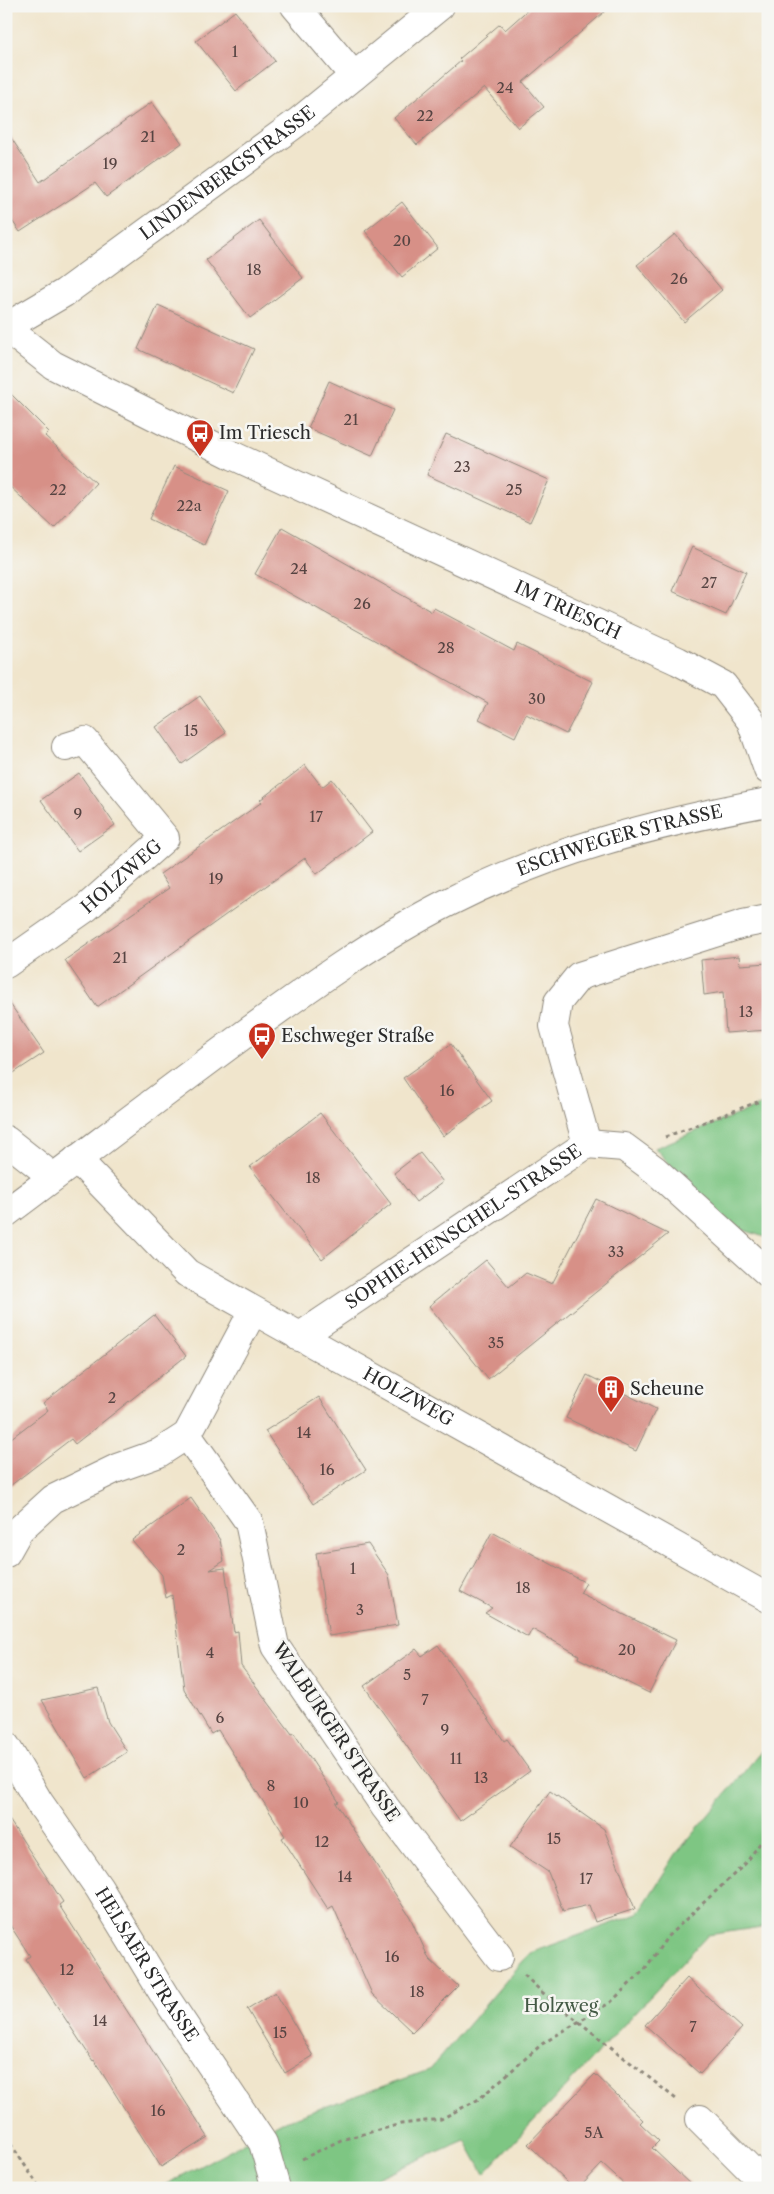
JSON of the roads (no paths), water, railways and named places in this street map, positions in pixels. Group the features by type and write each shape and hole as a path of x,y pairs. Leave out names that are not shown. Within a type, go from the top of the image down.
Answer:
{"street":[{"path":"295,6 354,76"},
{"name":"LINDENBERGSTRASSE","path":"6,328 64,293 299,121 440,6"},
{"name":"IM TRIESCH","path":"6,328 54,365 234,456 678,661 723,685 750,721 768,770"},
{"name":"HOLZWEG","path":"6,964 86,908 165,838 85,741 66,747"},
{"name":"ESCHWEGER STRASSE","path":"6,1213 335,969 449,902 529,866 605,838 696,815 768,802"},
{"path":"587,1144 554,1026 558,1002 580,976 743,924 768,919"},
{"path":"6,1140 54,1178"},
{"name":"SOPHIE-HENSCHEL-STRASSE","path":"299,1337 587,1144 624,1147 630,1151 655,1170 768,1273"},
{"name":"HOLZWEG","path":"77,1159 187,1273 768,1598"},
{"path":"6,1553 19,1530 54,1499 117,1468 159,1453 187,1435 253,1311"},
{"name":"WALBURGER STRASSE","path":"187,1435 249,1522 275,1646 385,1807 499,1957"},
{"name":"HELSAER STRASSE","path":"6,1746 39,1802 99,1888 166,1998 262,2143 276,2186"},
{"path":"700,2119 758,2177"}],"place":[{"name":"Im Triesch","path":"200,457"},
{"name":"Eschweger Straße","path":"262,1060"},
{"name":"Scheune","path":"611,1413"}],"park label":[{"name":"Holzweg","path":"561,2006"}]}
